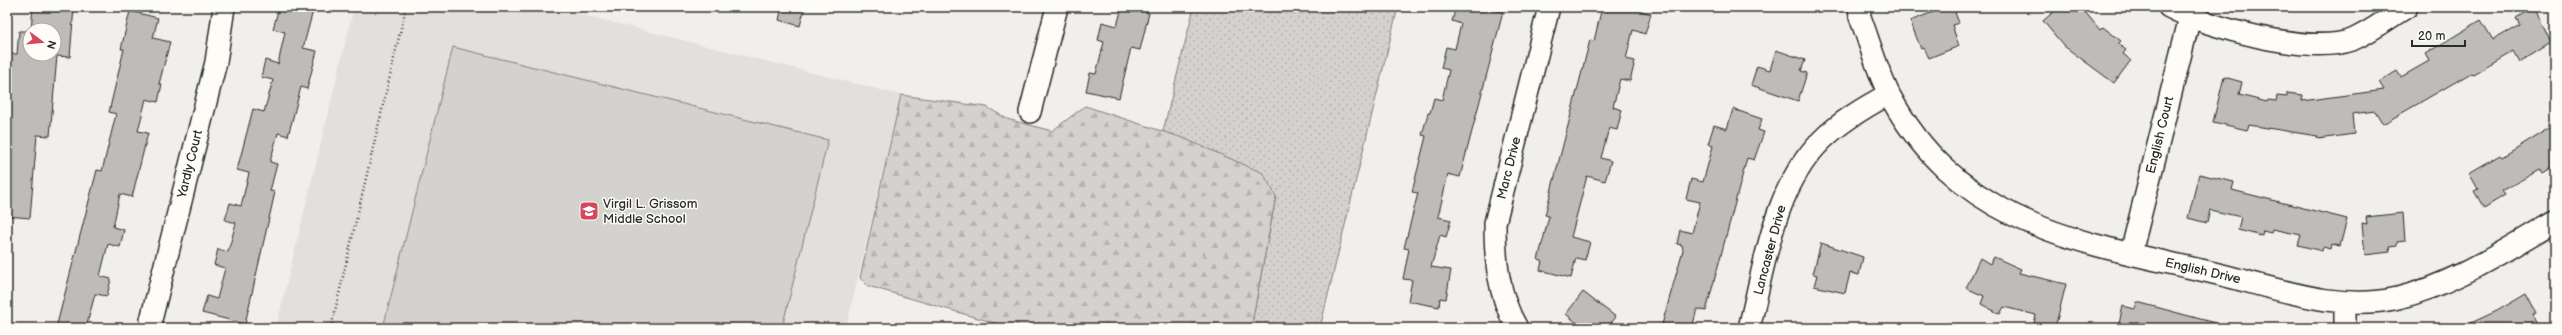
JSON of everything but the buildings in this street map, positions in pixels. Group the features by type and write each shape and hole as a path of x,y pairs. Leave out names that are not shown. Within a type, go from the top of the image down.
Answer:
{"street":[{"name":"Yardly Court","path":"149,325 216,62 224,7"},
{"path":"1030,112 1057,7"},
{"name":"Marc Drive","path":"1517,328 1501,292 1495,260 1495,223 1549,7"},
{"path":"1859,7 1860,17 1889,94"},
{"path":"2169,7 2190,18 2296,44 2317,46 2352,39 2407,7"},
{"name":"English Court","path":"2131,253 2190,18"},
{"name":"English Drive","path":"1889,94 1928,150 1956,180 2012,216 2044,230 2323,300 2370,302 2398,298 2430,288 2468,271 2554,224"},
{"name":"Lancaster Drive","path":"1749,328 1778,213 1799,170 1820,142 1833,130 1862,109 1889,94"},
{"path":"2345,302 2345,328"}],"path":[{"path":"331,328 406,7"}],"shaded area":[{"name":"Virgil L. Grissom Middle School","path":"354,7 551,7 901,95 846,328 276,328"}],"green space":[{"path":"1194,7 1398,7 1320,328 1251,328 1276,196 1163,131"},
{"path":"453,47 828,140 782,328 383,328"},
{"path":"901,95 987,107 1007,119 1052,131 1085,106 1183,138 1263,173 1276,196 1251,328 996,328 995,323 868,286 860,278"}],"place":[{"name":"Virgil L. Grissom Middle School","path":"589,211"}]}
